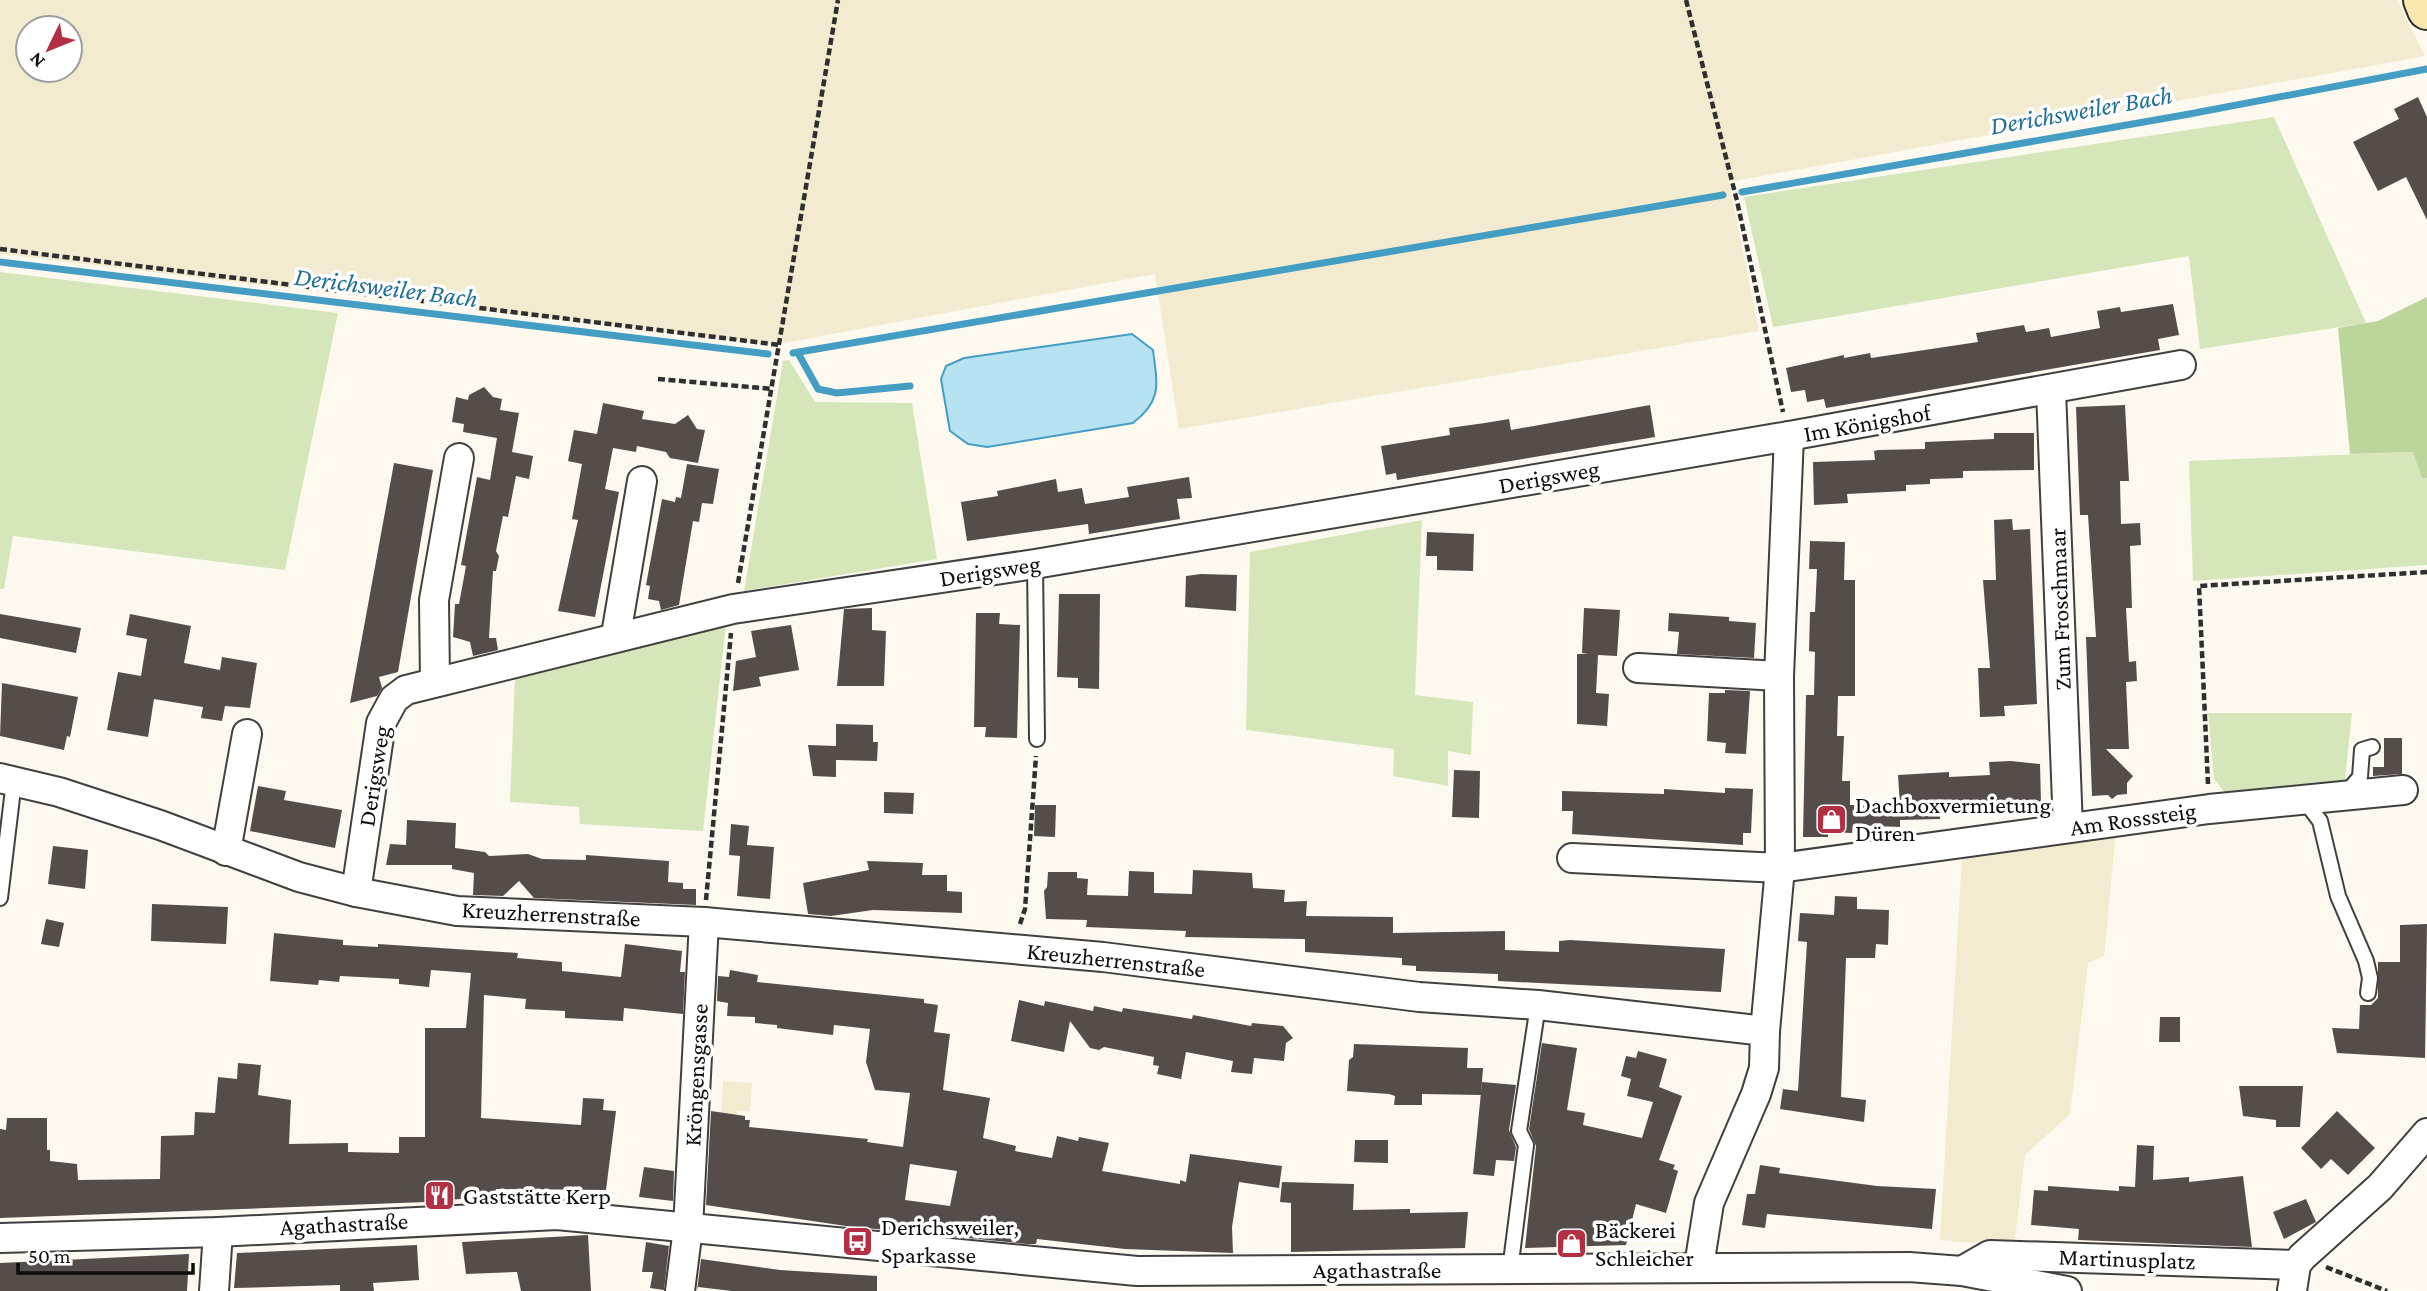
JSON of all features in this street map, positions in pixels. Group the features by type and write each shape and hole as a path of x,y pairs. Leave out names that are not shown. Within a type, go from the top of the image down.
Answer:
{"street":[{"path":"2423,0 2427,10"},
{"name":"Im Königshof","path":"1765,1031 1780,867 1779,676 1789,436 2181,365"},
{"name":"Zum Froschmaar","path":"2051,390 2068,828"},
{"name":"Derigsweg","path":"356,892 381,723 387,710 400,695 435,682 616,635 733,609 1035,564 1789,436"},
{"path":"435,682 434,600 459,458"},
{"path":"616,635 642,481"},
{"path":"1638,668 1779,676"},
{"path":"226,851 247,734"},
{"name":"Kreuzherrenstraße","path":"7,780 59,792 160,825 299,877 356,892 457,911 704,922 1103,957 1419,997 1538,1006 1765,1031"},
{"name":"Am Rosssteig","path":"1780,867 2209,809 2403,790"},
{"path":"1572,858 1780,867"},
{"name":"Kröngensgasse","path":"688,1228 704,922"},
{"path":"1699,1266 1709,1203 1756,1094 1764,1068 1765,1031"},
{"path":"2297,1271 2380,1187 2427,1133"},
{"name":"Agathastraße","path":"0,1238 557,1215 1137,1271 1510,1270 1583,1280 1699,1266 1909,1267 1962,1271 2067,1291"},
{"path":"680,1291 688,1228"},
{"path":"214,1291 218,1231"},
{"name":"Martinusplatz","path":"1962,1271 1990,1255 2297,1271"}],"lane":[{"path":"1035,564 1037,739"},
{"path":"2339,796 2357,783 2362,750 2372,747"},
{"path":"0,898 7,780"},
{"path":"2302,799 2313,808 2320,821 2339,896 2366,961 2370,978 2368,993"},
{"path":"1510,1270 1526,1145 1520,1131 1538,1006"}],"path":[{"path":"704,922 733,609 838,0"},
{"path":"1686,0 1737,201 1789,436"},
{"path":"0,249 779,345"},
{"path":"658,379 773,389"},
{"path":"2209,809 2199,586 2427,572"},
{"path":"1004,948 1017,931 1025,909 1037,739"},
{"path":"2297,1271 2387,1291"}],"shaded area":[{"path":"0,0 2397,0 2425,56 1729,182 1759,331 1179,429 1155,274 773,345 0,254"},
{"path":"2116,831 2104,956 2088,963 2070,1114 2025,1155 2014,1247 1940,1240 1962,856"},
{"path":"723,1081 752,1083 750,1111 737,1111 736,1123 721,1122"}],"green space":[{"path":"2274,117 2366,323 2200,349 2189,256 1773,327 1744,197"},
{"path":"0,272 338,313 285,570 13,536 4,589 0,589"},
{"path":"2427,297 2427,478 2422,478 2413,452 2350,454 2338,328 2378,321"},
{"path":"789,360 815,402 912,403 937,559 744,591 783,361"},
{"path":"2413,452 2422,477 2427,478 2427,565 2193,581 2189,461"},
{"path":"1422,520 1415,695 1473,702 1471,755 1448,751 1448,786 1393,776 1394,749 1246,730 1250,552"},
{"path":"726,624 703,831 580,824 579,807 510,802 515,676"},
{"path":"2208,713 2352,713 2345,779 2339,786 2228,797 2214,779"}],"water":[{"path":"1132,334 1153,350 1156,382 1154,399 1143,415 1133,423 987,447 968,444 950,431 941,379 946,366 964,358"}],"building":[{"path":"2418,97 2427,117 2427,220 2406,177 2378,191 2353,142 2399,119 2394,109"},
{"path":"2173,304 2179,335 2158,339 2160,350 1826,408 1824,399 1807,402 1805,390 1791,392 1786,368 1844,355 1844,358 1870,353 1871,358 1978,342 1976,333 2024,325 2026,332 2049,328 2051,337 2100,328 2097,311 2120,307 2121,312"},
{"path":"484,387 493,397 502,399 500,410 519,413 512,452 533,456 529,479 516,476 508,517 503,516 496,551 499,556 496,571 493,571 489,638 496,638 498,650 473,656 470,642 453,637 455,604 459,604 466,566 461,565 477,477 490,480 497,438 463,432 464,424 452,422 456,397 468,400 469,395"},
{"path":"603,403 644,411 642,419 675,424 688,415 697,429 705,430 698,463 670,458 666,452 637,446 636,452 613,448 605,489 619,492 595,617 558,611 578,520 572,519 582,464 568,461 574,430 597,434"},
{"path":"1650,405 1655,437 1397,480 1396,473 1386,475 1381,446 1450,435 1449,428 1509,419 1511,430"},
{"path":"2125,405 2129,481 2120,481 2121,524 2140,523 2141,545 2130,546 2132,608 2126,608 2129,662 2136,661 2137,681 2126,682 2129,749 2106,749 2133,776 2127,783 2127,794 2117,795 2112,799 2108,795 2092,796 2086,637 2096,637 2088,515 2080,515 2076,407"},
{"path":"1994,433 2034,433 2034,470 1963,471 1963,478 1930,479 1930,484 1906,485 1906,491 1847,494 1848,503 1814,505 1813,462 1875,460 1874,451 1878,450 1925,449 1925,442 1994,439"},
{"path":"394,463 433,470 398,672 379,677 382,688 377,696 350,703"},
{"path":"687,464 719,469 713,504 702,503 699,522 693,521 679,605 661,610 659,601 648,599 650,586 646,585 662,499 675,502 676,497 681,498"},
{"path":"1189,477 1192,498 1177,499 1180,519 1089,534 1088,524 967,541 961,502 998,496 997,491 1056,479 1058,492 1082,488 1085,504 1129,497 1127,487"},
{"path":"2012,519 2013,530 2030,529 2037,704 2004,706 2005,716 1980,717 1978,668 1990,668 1983,580 1996,580 1994,520"},
{"path":"1427,532 1474,534 1473,571 1437,570 1437,556 1426,556"},
{"path":"1810,541 1845,542 1844,580 1855,580 1855,696 1838,696 1837,736 1844,736 1842,781 1850,781 1850,805 1900,806 1898,775 1949,772 1949,777 1990,775 1989,762 2011,761 2040,764 2041,803 1991,805 1991,811 1940,813 1940,819 1900,820 1900,827 1853,825 1852,833 1828,832 1828,837 1803,837 1806,695 1814,695 1815,652 1809,651 1810,612 1815,612 1817,569 1809,569"},
{"path":"1237,575 1236,611 1185,607 1186,576"},
{"path":"1059,594 1100,594 1099,689 1078,688 1078,678 1057,677"},
{"path":"872,608 872,630 886,631 884,686 837,686 844,609"},
{"path":"1584,608 1620,610 1617,656 1598,655 1596,693 1609,694 1607,726 1577,724 1577,654 1588,654 1582,653"},
{"path":"976,613 1000,613 999,624 1020,625 1017,738 985,737 986,727 974,727"},
{"path":"1669,613 1729,617 1729,621 1756,623 1754,658 1677,654 1679,632 1668,631"},
{"path":"0,614 81,628 76,653 0,638"},
{"path":"130,614 191,626 184,663 220,670 222,657 257,663 250,708 225,706 222,721 201,718 203,707 154,699 148,737 107,730 118,672 141,676 147,639 126,635"},
{"path":"791,625 799,670 759,677 761,686 733,691 736,661 756,657 751,631"},
{"path":"2,683 78,697 70,737 67,736 64,750 0,736"},
{"path":"1725,690 1750,691 1746,754 1725,753 1726,743 1707,741 1709,693 1725,693"},
{"path":"836,724 873,725 873,742 878,742 877,761 836,760 836,777 813,776 808,745 836,746"},
{"path":"2384,738 2402,738 2402,774 2373,776 2373,767 2384,767"},
{"path":"1454,770 1480,771 1479,818 1452,817"},
{"path":"258,786 286,791 284,800 342,810 335,848 250,831"},
{"path":"1725,788 1753,789 1751,833 1743,833 1743,845 1572,834 1573,811 1562,811 1562,791 1664,794 1664,789 1725,793"},
{"path":"884,792 914,793 913,814 884,813"},
{"path":"1035,805 1056,805 1055,837 1034,836"},
{"path":"407,820 456,823 455,848 485,852 489,856 528,854 542,859 586,860 586,855 669,861 668,882 683,883 683,889 696,889 696,905 534,898 519,881 503,896 473,895 474,873 452,869 452,865 386,865 390,844 406,845"},
{"path":"731,824 749,826 747,845 774,847 770,899 737,896 740,856 729,855"},
{"path":"53,846 88,850 85,889 48,884"},
{"path":"867,861 923,863 922,875 947,875 947,891 962,892 962,913 873,910 831,916 808,914 803,883 869,870"},
{"path":"1193,870 1252,873 1253,888 1285,890 1284,902 1307,901 1306,916 1393,917 1393,933 1505,931 1505,950 1559,952 1559,941 1570,940 1725,949 1721,992 1498,981 1498,974 1416,971 1416,966 1402,965 1402,958 1305,952 1305,939 1185,937 1186,931 1086,927 1087,920 1046,919 1044,891 1047,887 1048,872 1077,872 1077,878 1088,879 1087,895 1128,896 1129,871 1154,872 1154,893 1192,894"},
{"path":"1835,896 1857,897 1857,909 1889,910 1888,945 1876,944 1875,958 1846,958 1841,1097 1866,1100 1864,1122 1780,1109 1783,1089 1798,1091 1807,942 1798,941 1800,913 1834,915"},
{"path":"152,904 228,907 226,944 151,941"},
{"path":"46,919 64,923 59,947 41,944"},
{"path":"2427,924 2425,1058 2337,1053 2332,1028 2359,1029 2360,1005 2371,1005 2378,998 2378,962 2400,962 2400,925"},
{"path":"274,933 343,940 343,945 378,947 378,944 518,953 517,958 562,962 562,971 621,977 625,944 682,951 680,972 685,972 683,1014 624,1008 623,1021 565,1018 565,1011 525,1009 526,999 484,995 481,1118 581,1125 583,1098 604,1099 603,1110 616,1111 606,1190 496,1189 495,1196 426,1202 0,1218 0,1129 6,1130 7,1118 47,1118 47,1150 50,1150 50,1161 77,1164 78,1180 160,1179 161,1136 194,1135 195,1112 215,1113 218,1077 237,1079 238,1063 261,1065 258,1095 291,1100 289,1144 348,1143 348,1152 399,1153 399,1137 425,1137 425,1028 466,1028 471,973 431,970 429,987 399,984 399,979 340,976 339,982 319,980 318,985 270,981"},
{"path":"730,970 758,975 757,982 924,999 924,1003 938,1005 934,1032 950,1034 943,1090 990,1098 983,1138 1016,1146 1015,1151 1052,1158 1057,1136 1078,1141 1079,1137 1109,1143 1102,1171 1180,1184 1180,1180 1186,1182 1190,1154 1282,1166 1279,1188 1239,1182 1232,1227 1233,1253 1125,1249 1037,1239 1036,1244 1027,1244 846,1226 706,1205 711,1111 745,1116 745,1120 750,1120 749,1127 868,1139 867,1142 903,1147 910,1093 875,1090 866,1062 870,1029 834,1025 833,1035 755,1023 755,1017 727,1016 728,1003 717,1001 718,976 729,977","holes":["910,1164 957,1171 950,1206 905,1200"]},
{"path":"1019,1000 1044,1006 1045,1001 1093,1011 1094,1006 1122,1012 1123,1008 1192,1019 1193,1015 1251,1026 1252,1023 1283,1026 1293,1038 1286,1043 1284,1061 1254,1058 1252,1074 1231,1072 1233,1061 1186,1052 1181,1079 1157,1074 1159,1066 1153,1065 1154,1057 1104,1047 1099,1050 1090,1048 1070,1021 1064,1052 1011,1041"},
{"path":"2160,1017 2180,1017 2180,1042 2159,1042"},
{"path":"1542,1043 1577,1048 1567,1110 1585,1113 1583,1125 1642,1138 1653,1102 1627,1096 1631,1079 1621,1076 1626,1056 1636,1058 1638,1051 1667,1059 1659,1087 1682,1096 1659,1160 1675,1165 1673,1169 1678,1171 1666,1213 1636,1204 1626,1245 1525,1248 1536,1146 1529,1129"},
{"path":"1354,1044 1468,1048 1467,1068 1483,1068 1481,1095 1422,1094 1422,1105 1394,1105 1395,1096 1389,1094 1347,1091 1349,1060 1353,1057"},
{"path":"1482,1082 1516,1085 1509,1130 1516,1147 1514,1161 1496,1160 1494,1176 1473,1174"},
{"path":"2239,1086 2303,1086 2300,1127 2276,1127 2276,1120 2243,1116"},
{"path":"2337,1111 2375,1148 2348,1175 2331,1159 2321,1169 2301,1148"},
{"path":"1355,1140 1388,1140 1388,1163 1354,1162"},
{"path":"2137,1145 2154,1146 2153,1180 2189,1177 2189,1182 2243,1176 2252,1247 2078,1240 2079,1229 2031,1225 2034,1190 2048,1191 2048,1186 2119,1191 2119,1186 2135,1187"},
{"path":"1760,1165 1780,1168 1779,1173 1877,1186 1936,1189 1932,1229 1767,1214 1765,1228 1742,1225 1747,1194 1755,1194"},
{"path":"644,1167 674,1171 673,1201 639,1197"},
{"path":"1282,1182 1354,1184 1353,1210 1468,1212 1465,1248 1291,1252 1291,1203 1280,1202"},
{"path":"2306,1199 2316,1222 2284,1239 2273,1212"},
{"path":"588,1235 591,1291 521,1291 517,1272 466,1274 462,1242"},
{"path":"646,1242 669,1246 664,1290 650,1288 653,1272 642,1272"},
{"path":"417,1245 419,1280 373,1283 374,1291 340,1291 340,1285 234,1288 237,1253"},
{"path":"189,1254 187,1291 0,1291 0,1263"},
{"path":"701,1259 780,1270 877,1276 877,1291 732,1291 698,1287 697,1291"}],"waterway":[{"name":"Derichsweiler Bach","path":"1742,192 2184,115 2427,69"},
{"path":"793,353 1723,195"},
{"name":"Derichsweiler Bach","path":"0,262 768,354"},
{"path":"798,353 818,389 837,393 910,386"}],"place":[{"name":"Dachboxvermietung Düren","path":"1832,819"},
{"name":"Gaststätte Kerp","path":"440,1196"},
{"name":"Derichsweiler, Sparkasse","path":"858,1241"},
{"name":"Bäckerei Schleicher","path":"1572,1244"}]}
